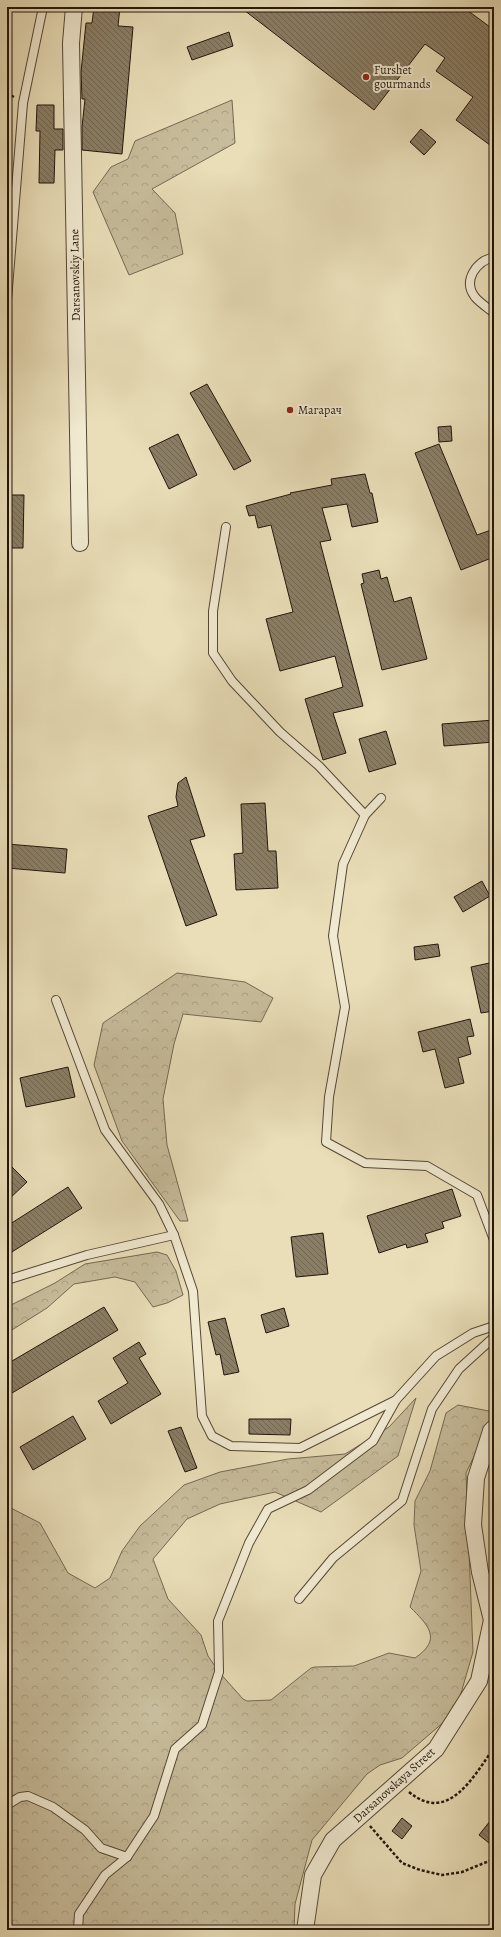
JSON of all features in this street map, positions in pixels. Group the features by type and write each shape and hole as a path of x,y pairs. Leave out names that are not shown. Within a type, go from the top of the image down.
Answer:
{"street":[{"name":"Darsanovskiy Lane","path":"74,7 71,43 80,543"},
{"name":"Darsanovskaya Street","path":"305,1930 313,1875 333,1840 436,1749 479,1681 492,1620 480,1572 473,1525 476,1478 491,1432 494,1428"}],"lane":[{"path":"7,300 22,103 43,7"},
{"path":"494,258 481,262 475,268 470,278 471,288 475,296 494,313"},
{"path":"226,527 213,611 213,653 237,687 280,732 319,766 364,815"},
{"path":"380,798 364,815 343,864 333,936 345,1007 329,1097 326,1142 365,1163 427,1166 477,1195 494,1240"},
{"path":"56,1000 105,1130 159,1204 174,1235 193,1291 202,1416 212,1436 231,1446 300,1448 396,1400"},
{"path":"7,1280 87,1255 174,1235"},
{"path":"78,1930 79,1914 105,1875 127,1857 154,1816 175,1749 202,1725 219,1672 218,1621 249,1543 268,1509 308,1490 373,1441 396,1400 436,1356 474,1333 494,1326"},
{"path":"299,1599 333,1558 402,1501 432,1409 459,1369 494,1337"},
{"path":"7,1805 20,1797 28,1796 53,1807 84,1830 101,1848 127,1857"}],"path":[{"path":"398,1783 416,1798 435,1803 452,1799 467,1786 494,1748"},
{"path":"360,1816 402,1863 420,1870 442,1875 462,1872 494,1859"}],"green space":[{"path":"232,100 235,143 152,189 175,213 183,254 129,275 93,192 111,167 128,159 135,141"},
{"path":"177,973 245,982 273,998 261,1022 183,1014 174,1044 163,1099 167,1145 188,1221 180,1221 122,1141 94,1065 103,1023"},
{"path":"157,1252 167,1255 176,1271 183,1295 167,1303 153,1307 135,1282 115,1277 74,1284 47,1308 7,1333 7,1307 55,1283 85,1264"},
{"path":"416,1398 398,1456 321,1512 275,1492 220,1504 187,1519 153,1559 168,1599 201,1635 208,1656 219,1672 243,1699 247,1701 271,1700 311,1668 354,1666 389,1653 415,1658 429,1645 430,1632 427,1626 410,1607 421,1571 414,1525 415,1501 430,1471 446,1413 458,1405 494,1412 494,1415 466,1473 473,1652 459,1700 445,1721 402,1758 380,1765 367,1774 312,1840 295,1904 294,1930 7,1930 7,1506 40,1523 68,1573 95,1588 110,1578 122,1551 140,1526 184,1485 220,1472 288,1459 345,1454 389,1427"}],"building":[{"path":"94,7 120,7 118,26 133,27 122,154 82,150 82,127 85,99 82,99 81,72 86,23 92,23"},
{"name":"Furshet gourmands","path":"240,7 463,7 494,30 494,148 456,120 473,97 436,71 445,58 425,44 374,110"},
{"path":"229,32 233,46 192,60 187,47"},
{"path":"37,105 54,105 54,129 63,129 63,150 55,150 54,183 39,183 40,131 36,131"},
{"path":"421,129 436,142 424,155 410,142"},
{"path":"207,384 251,461 234,470 190,393"},
{"path":"451,426 452,441 439,442 438,427"},
{"path":"178,434 197,475 169,489 149,448"},
{"path":"439,444 477,535 494,529 494,557 461,570 415,453"},
{"path":"365,474 370,493 372,493 378,522 352,527 347,504 322,508 331,540 320,542 363,706 333,713 346,753 323,760 305,699 343,687 335,656 280,671 266,619 293,612 271,525 258,528 255,515 249,516 246,506 291,494 290,493 332,485 331,479"},
{"path":"7,495 24,495 23,548 7,548"},
{"path":"379,570 381,579 387,577 394,602 411,597 427,659 382,670 361,584 364,583 362,574"},
{"path":"494,720 494,742 444,746 442,724"},
{"path":"386,731 396,764 369,772 359,739"},
{"path":"186,777 205,836 190,840 217,915 186,926 148,816 178,806 176,797 178,783"},
{"path":"265,803 268,851 276,851 278,888 236,890 234,854 243,853 241,804"},
{"path":"7,844 67,849 65,873 7,868"},
{"path":"482,881 490,896 463,912 454,897"},
{"path":"438,944 440,956 415,960 414,947"},
{"path":"494,962 494,1011 481,1013 471,967"},
{"path":"470,1019 474,1036 467,1037 471,1054 458,1058 464,1083 445,1088 435,1049 423,1052 418,1032"},
{"path":"68,1067 75,1097 26,1107 20,1078"},
{"path":"7,1162 27,1182 7,1201"},
{"path":"68,1187 82,1208 7,1255 7,1226"},
{"path":"452,1189 461,1216 442,1222 444,1228 425,1234 428,1242 407,1248 406,1244 379,1253 367,1216"},
{"path":"323,1233 328,1274 296,1277 291,1237"},
{"path":"104,1307 118,1330 7,1396 7,1364"},
{"path":"284,1308 289,1326 266,1333 261,1315"},
{"path":"225,1318 239,1372 224,1375 220,1354 216,1355 208,1322"},
{"path":"139,1342 146,1354 139,1358 161,1394 111,1424 98,1401 128,1383 113,1358"},
{"path":"73,1416 86,1439 33,1470 20,1447"},
{"path":"249,1419 291,1419 290,1435 249,1434"},
{"path":"181,1427 197,1468 185,1472 168,1431"},
{"path":"494,1816 494,1847 479,1835"},
{"path":"402,1818 412,1826 402,1839 392,1831"}],"place":[{"name":"Furshet gourmands","path":"366,77"},
{"name":"Магарач","path":"290,410"}]}
